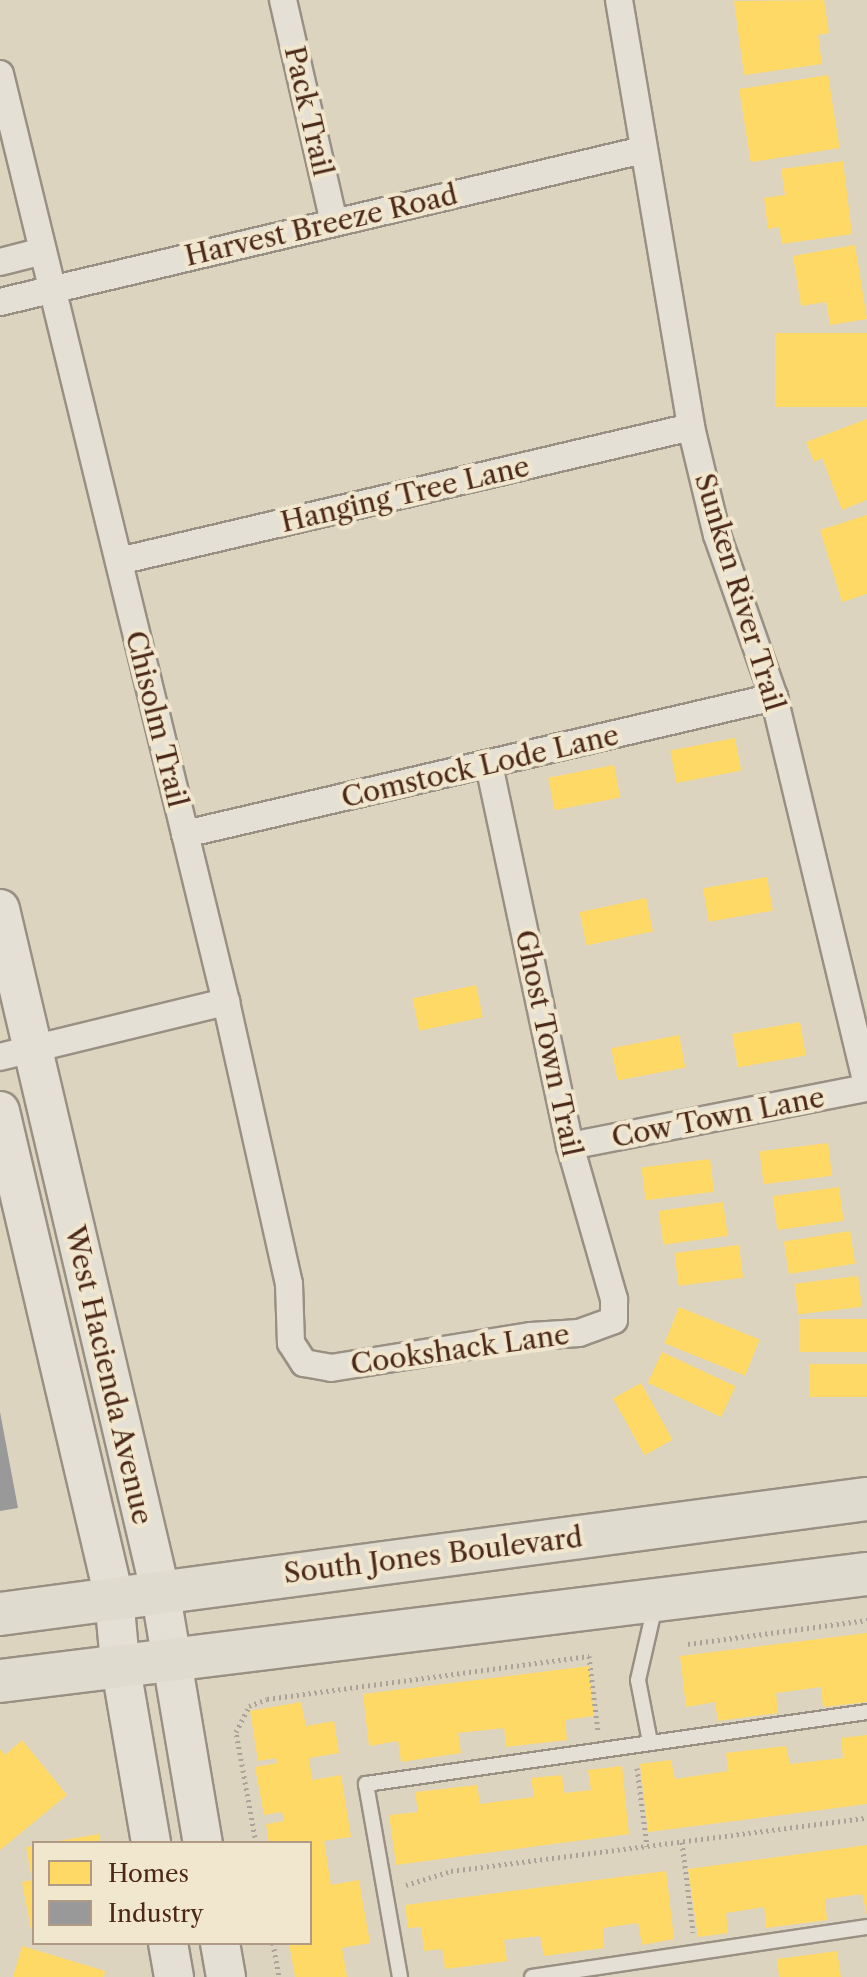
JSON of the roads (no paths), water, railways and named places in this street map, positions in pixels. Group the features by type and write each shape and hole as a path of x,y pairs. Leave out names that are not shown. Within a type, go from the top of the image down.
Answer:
{"main road":[{"name":"West Hacienda Avenue","path":"0,909 16,1053 160,1590 203,1841"},
{"name":"West Hacienda Avenue","path":"0,1111 114,1597 120,1663 151,1841"},
{"name":"South Jones Boulevard","path":"0,1614 160,1590 867,1499"},
{"path":"0,1681 172,1656 867,1574"},
{"path":"168,1945 174,1977"},
{"path":"220,1945 226,1977"}],"street":[{"name":"Pack Trail","path":"283,0 334,222"},
{"name":"Sunken River Trail","path":"619,0 691,427 717,535 774,697 867,1087"},
{"name":"Chisolm Trail","path":"0,74 226,1002 289,1284 291,1343 304,1363"},
{"name":"Harvest Breeze Road","path":"0,302 643,150"},
{"path":"0,262 43,251"},
{"name":"Hanging Tree Lane","path":"119,561 691,427"},
{"name":"Comstock Lode Lane","path":"185,834 774,697"},
{"name":"Ghost Town Trail","path":"489,764 570,1146 614,1299 614,1320"},
{"path":"16,1053 226,1002"},
{"name":"Cow Town Lane","path":"570,1146 867,1087"},
{"name":"Cookshack Lane","path":"304,1363 331,1368 531,1336 579,1333 614,1320"}],"lane":[{"path":"650,1742 638,1680 656,1601"},
{"path":"400,1977 366,1784 867,1712"},
{"path":"532,1977 867,1927"}]}
